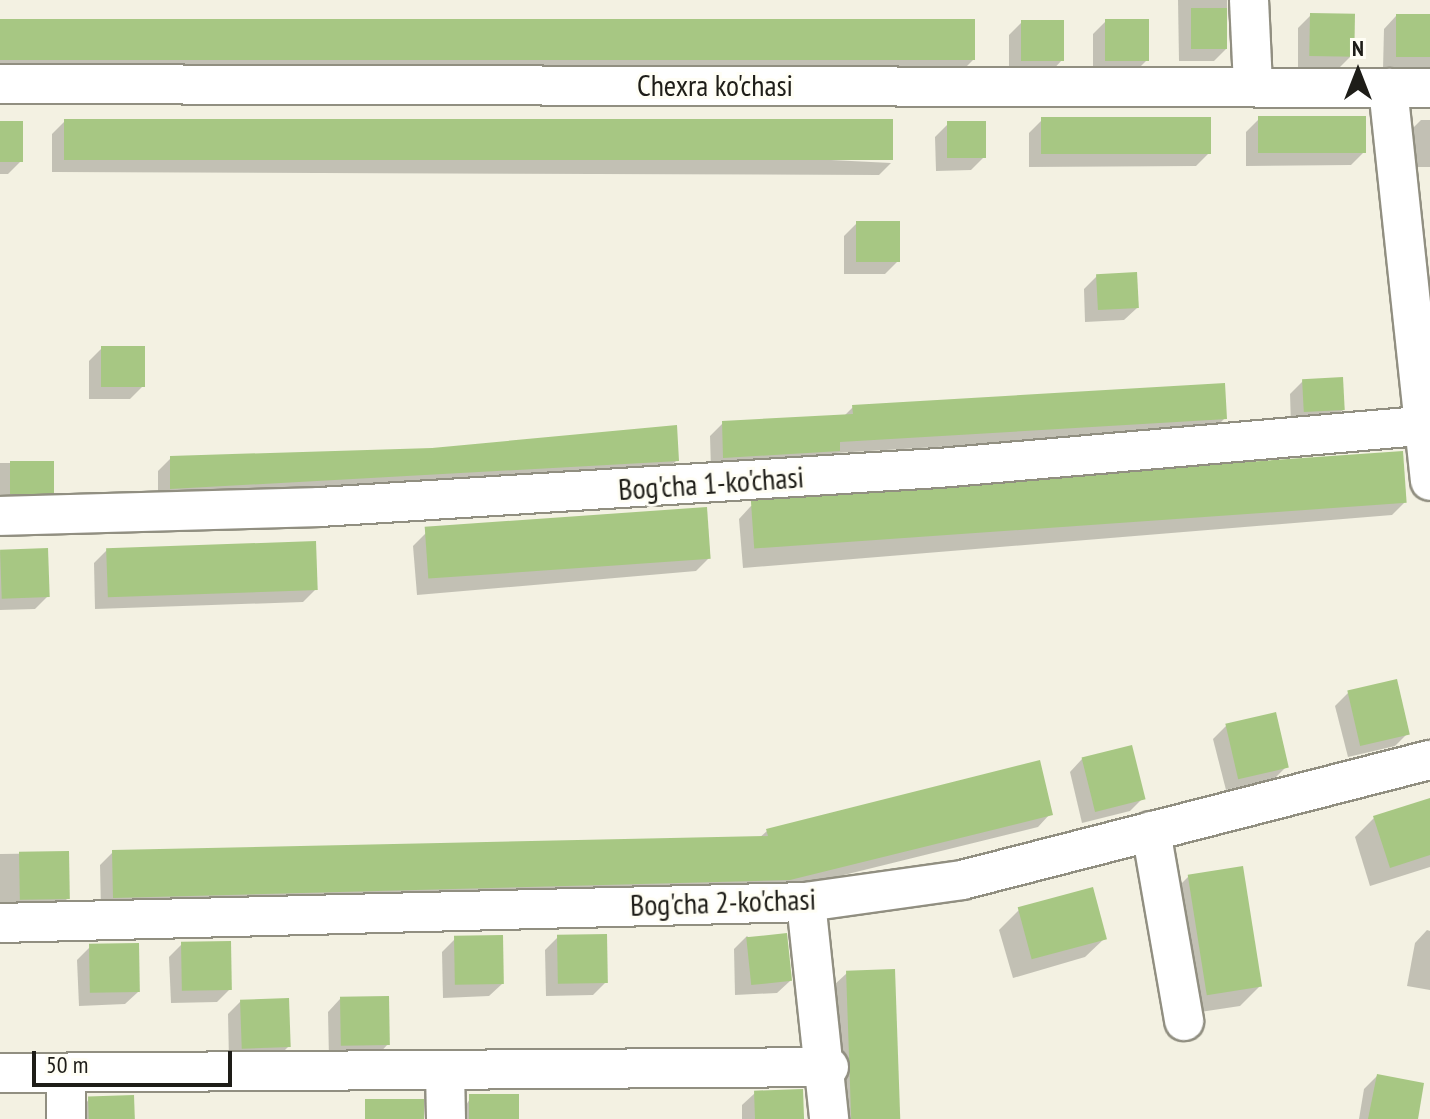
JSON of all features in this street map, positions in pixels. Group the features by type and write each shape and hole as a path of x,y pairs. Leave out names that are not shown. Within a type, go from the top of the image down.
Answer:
{"street":[{"path":"1249,0 1253,86"},
{"name":"Chexra ko'chasi","path":"0,84 1430,88"},
{"path":"1388,88 1420,426 1430,481"},
{"name":"Bog'cha 1-ko'chasi","path":"0,516 320,507 939,468 1420,426"},
{"name":"Bog'cha 2-ko'chasi","path":"0,923 806,902 962,880 1430,760"},
{"path":"1151,831 1184,1021"},
{"path":"806,902 829,1067 829,1119"},
{"path":"0,1073 829,1067"},
{"path":"445,1071 446,1119"},
{"path":"66,1073 66,1119"}],"building":[{"path":"1191,8 1227,8 1227,49 1191,49"},
{"path":"1310,13 1355,14 1354,57 1309,56"},
{"path":"1396,14 1430,14 1430,57 1396,57"},
{"path":"0,19 975,19 975,60 0,60"},
{"path":"1105,19 1149,19 1149,61 1105,61"},
{"path":"1021,20 1064,20 1064,61 1021,61"},
{"path":"1258,116 1366,116 1366,153 1258,153"},
{"path":"1041,117 1211,117 1211,154 1041,154"},
{"path":"64,119 893,119 893,160 64,160"},
{"path":"0,121 23,121 23,162 0,162"},
{"path":"947,121 986,121 986,158 947,158"},
{"path":"856,221 900,221 900,262 856,262"},
{"path":"1137,272 1139,308 1098,310 1096,274"},
{"path":"101,346 145,346 145,387 101,387"},
{"path":"1343,377 1345,410 1304,412 1302,379"},
{"path":"1225,383 1227,419 840,442 840,451 723,458 722,421 853,414 852,405"},
{"path":"677,425 679,461 170,489 170,456 432,448"},
{"path":"1403,451 1407,503 754,548 751,497"},
{"path":"10,461 54,461 54,494 10,494"},
{"path":"707,507 711,559 428,579 425,527"},
{"path":"316,541 318,590 108,597 106,548"},
{"path":"48,548 50,597 2,599 0,550"},
{"path":"1397,679 1410,735 1360,746 1347,690"},
{"path":"1276,712 1289,768 1238,779 1225,724"},
{"path":"1132,745 1146,799 1095,812 1082,758"},
{"path":"1040,760 1053,815 790,880 113,898 112,850 768,836 766,829"},
{"path":"1430,798 1430,855 1390,868 1373,816"},
{"path":"69,851 70,899 20,900 19,852"},
{"path":"1243,866 1262,986 1207,995 1188,875"},
{"path":"1093,887 1107,939 1032,959 1018,907"},
{"path":"787,933 792,981 751,985 746,937"},
{"path":"607,934 608,983 558,984 557,935"},
{"path":"503,935 504,984 455,985 454,936"},
{"path":"231,941 232,990 182,991 181,942"},
{"path":"139,943 140,992 90,993 89,944"},
{"path":"895,969 900,1119 851,1119 846,971"},
{"path":"389,996 390,1045 341,1046 340,997"},
{"path":"289,998 291,1047 242,1049 240,1000"},
{"path":"1377,1074 1424,1083 1418,1119 1368,1119"},
{"path":"803,1089 804,1119 755,1119 754,1091"},
{"path":"469,1094 519,1094 519,1119 469,1119"},
{"path":"134,1095 135,1119 89,1119 88,1097"},
{"path":"365,1099 424,1099 424,1119 365,1119"}]}
